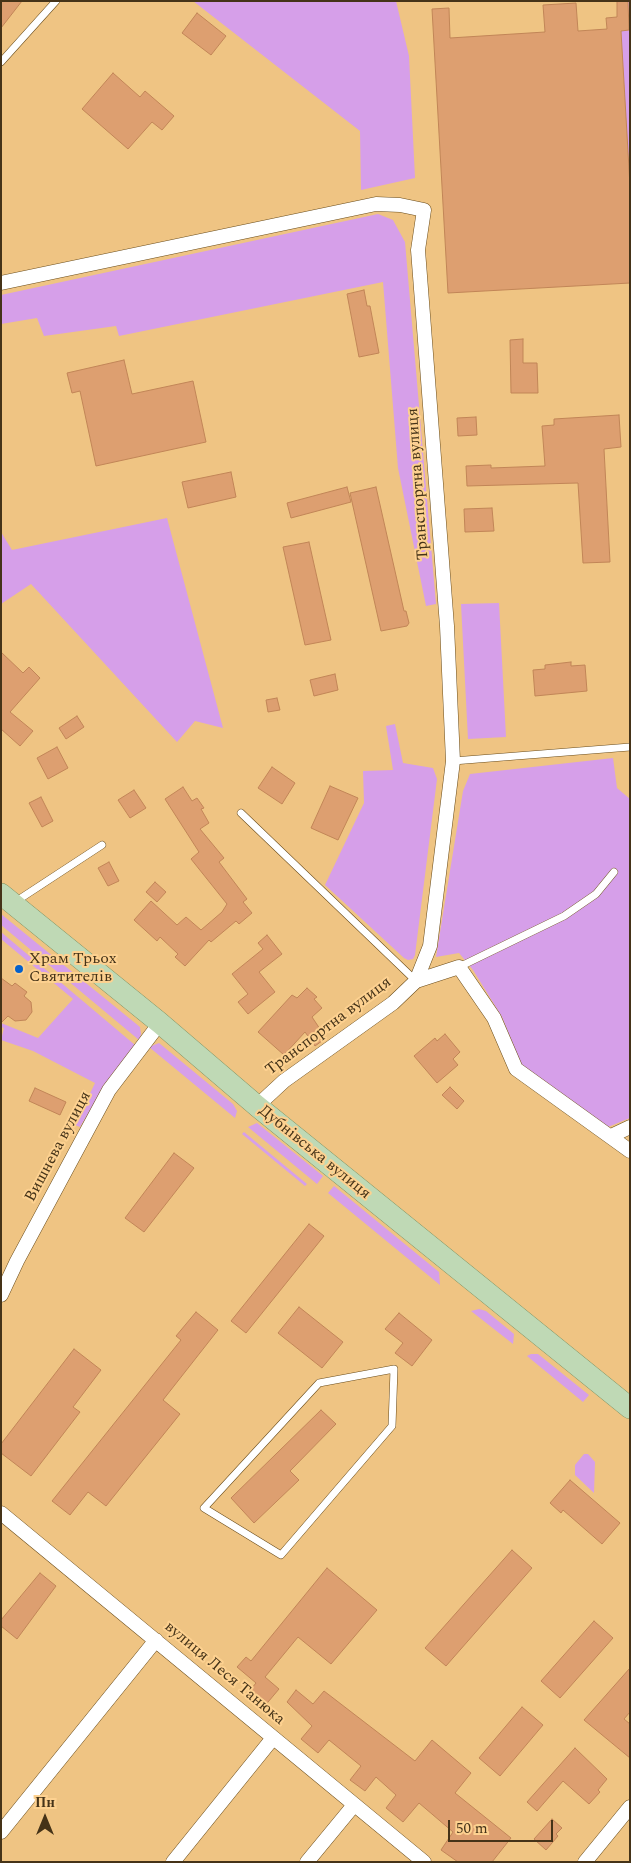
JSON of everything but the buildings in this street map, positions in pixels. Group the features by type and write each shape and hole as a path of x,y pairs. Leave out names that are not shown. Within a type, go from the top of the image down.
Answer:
{"main road":[{"name":"Дубнівська вулиця","path":"7,899 160,1023 257,1106 630,1408"}],"street":[{"name":"Транспортна вулиця","path":"1,283 376,204 400,205 424,210 418,250 447,626 453,762 430,946 416,981 393,1003 284,1081 257,1106"},
{"path":"416,981 458,967 494,1018 516,1069 630,1151"},
{"name":"Вишнева вулиця","path":"1,1295 17,1261 109,1090 160,1023"},
{"path":"611,1136 630,1127"},
{"name":"вулиця Леся Танюка","path":"1,1513 424,1862"},
{"path":"3,1826 156,1640"},
{"path":"173,1862 273,1738"},
{"path":"307,1862 354,1805"},
{"path":"585,1862 630,1807"}],"lane":[{"path":"1,62 56,1"},
{"path":"453,762 630,747"},
{"path":"241,813 416,981"},
{"path":"7,899 102,845"},
{"path":"458,967 564,916 596,894 614,872"},
{"path":"394,1369 392,1426 281,1555 204,1508 319,1383 394,1369"}],"shaded area":[{"path":"193,1 396,1 409,56 415,178 361,190 360,131"},
{"path":"628,1 630,1 630,186 621,31 629,30"},
{"path":"378,214 393,220 405,242 436,604 426,606 398,468 383,282 119,336 116,326 44,336 37,318 1,324 1,295"},
{"path":"167,518 223,728 195,721 177,742 31,584 1,604 1,532 12,550"},
{"path":"499,603 506,737 468,739 461,604"},
{"path":"395,724 403,763 433,768 437,779 415,955 413,959 408,960 325,885 364,803 363,771 393,770 386,726"},
{"path":"613,758 617,788 630,799 630,1118 608,1127 522,1066 502,1017 473,970 459,953 436,957 463,791 470,774"},
{"path":"1,914 140,1027 141,1034 139,1040 1,925"},
{"path":"1,932 135,1045 104,1087 80,1127 75,1125 95,1083 33,1051 1,1040 4,1028 1,1027 1,1023 38,1038 73,999 1,939"},
{"path":"159,1043 233,1104 237,1111 235,1118 149,1047"},
{"path":"257,1123 323,1176 317,1184 248,1127"},
{"path":"244,1132 307,1184 305,1186 242,1134"},
{"path":"334,1186 439,1272 440,1285 328,1193"},
{"path":"479,1309 486,1311 514,1334 513,1344 471,1311"},
{"path":"538,1354 589,1395 583,1402 527,1356"},
{"path":"584,1454 588,1454 595,1462 594,1493 575,1475 575,1465"}],"place":[{"name":"Храм Трьох Святителів","path":"19,969"}]}
